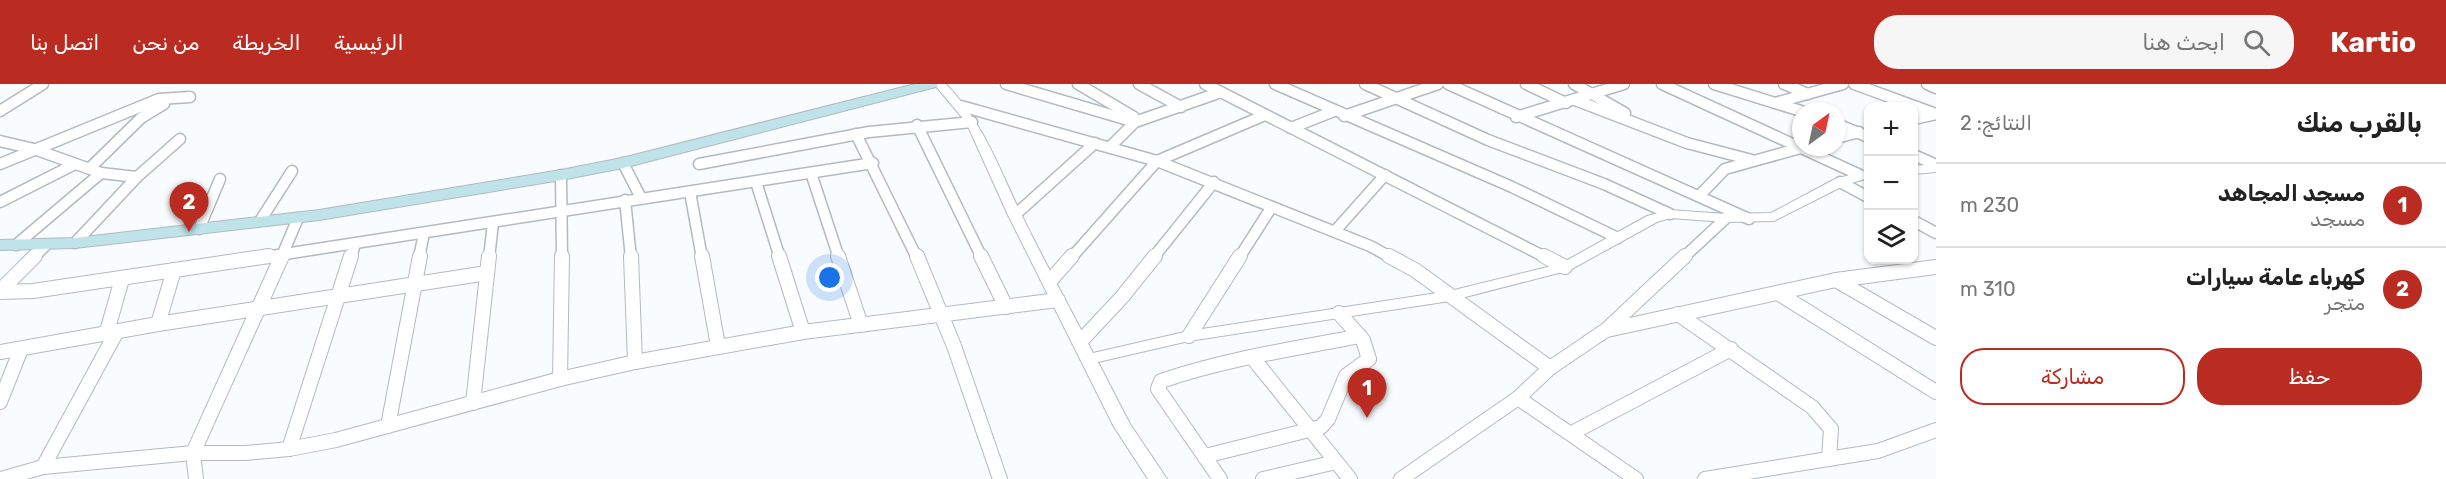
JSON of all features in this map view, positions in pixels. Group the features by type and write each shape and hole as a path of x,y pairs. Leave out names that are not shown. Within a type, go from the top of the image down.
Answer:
{"main road":[{"path":"8,245 75,243 298,218 561,175 623,162 931,84"}],"street":[{"path":"0,111 43,84"},
{"path":"940,84 961,106 972,123 1015,215 1123,427 1158,479"},
{"path":"1006,84 1137,121"},
{"path":"1078,84 1137,121"},
{"path":"1139,84 1181,107"},
{"path":"1204,84 1565,267"},
{"path":"1275,84 1512,188 1618,238"},
{"path":"1365,84 1488,140 1604,184 1670,214"},
{"path":"1291,128 1438,84"},
{"path":"1448,84 1516,117 1700,195 1749,219"},
{"path":"1526,84 1687,143 1752,160"},
{"path":"1574,84 1652,129"},
{"path":"1516,117 1624,84"},
{"path":"1662,84 1703,100 1792,142"},
{"path":"1714,84 1792,108"},
{"path":"1784,84 1808,94"},
{"path":"1775,103 1843,84"},
{"path":"1854,84 1936,114"},
{"path":"1927,84 1936,88"},
{"path":"1110,147 1137,121 1221,92"},
{"path":"8,245 95,170 141,118 176,97"},
{"path":"0,164 159,99 190,98"},
{"path":"961,106 1157,161 1214,182 1271,208 1335,231 1393,257 1550,368"},
{"path":"1918,118 1936,114"},
{"path":"1050,281 1157,161 1265,115"},
{"path":"699,164 856,134 917,125 972,123"},
{"path":"917,125 1006,307"},
{"path":"1846,127 1864,135"},
{"path":"1846,135 1864,130"},
{"path":"856,134 873,163 943,315 1000,479"},
{"path":"75,243 137,177 180,139"},
{"path":"0,141 34,149 95,170 137,177"},
{"path":"1015,215 1095,143"},
{"path":"1700,195 1725,169 1792,150"},
{"path":"1823,156 1864,175"},
{"path":"1916,156 1936,166"},
{"path":"623,162 641,198"},
{"path":"0,291 33,291 122,279 563,213 625,200 873,163"},
{"path":"0,202 75,164"},
{"path":"1918,169 1936,166"},
{"path":"260,221 292,171"},
{"path":"811,172 861,325"},
{"path":"560,380 563,213 561,175"},
{"path":"1335,231 1384,175"},
{"path":"1089,359 1189,336 1450,296 1565,267 1652,219 1670,214 1749,219 1774,217 1840,182 1864,175"},
{"path":"199,229 220,179"},
{"path":"756,182 803,332"},
{"path":"1080,342 1122,297 1214,182"},
{"path":"1840,182 1864,194"},
{"path":"690,192 718,346"},
{"path":"625,200 633,273 635,362"},
{"path":"1189,336 1271,208"},
{"path":"196,479 193,453 260,309 280,255 298,218"},
{"path":"1401,479 1518,398 1550,368 1606,330 1726,218"},
{"path":"472,402 493,223"},
{"path":"1918,223 1936,233"},
{"path":"388,426 424,233"},
{"path":"289,449 340,295 354,244"},
{"path":"0,291 46,245"},
{"path":"1606,330 1836,280 1936,267"},
{"path":"158,324 174,270"},
{"path":"0,352 158,324 487,273"},
{"path":"43,467 111,334 122,279"},
{"path":"1836,280 1936,338"},
{"path":"1778,293 1936,392"},
{"path":"1,479 43,467 193,453 246,453 289,449 336,440 472,402 635,362 803,332 1058,300"},
{"path":"1205,456 1321,428 1328,419 1346,376 1369,359 1370,355 1360,336 1338,313"},
{"path":"1678,314 1789,390 1826,420 1831,429 1832,438 1829,459"},
{"path":"1220,479 1158,389 1161,381 1172,376 1252,357 1360,336"},
{"path":"0,402 21,349"},
{"path":"1572,433 1731,349"},
{"path":"1252,357 1350,479"},
{"path":"1518,398 1636,479"},
{"path":"1705,479 1878,451 1936,430"},
{"path":"1263,479 1336,462"}],"place":[{"name":"كهرباء عامة سيارات","path":"189,232"},
{"name":"مسجد المجاهد","path":"1367,418"}]}
